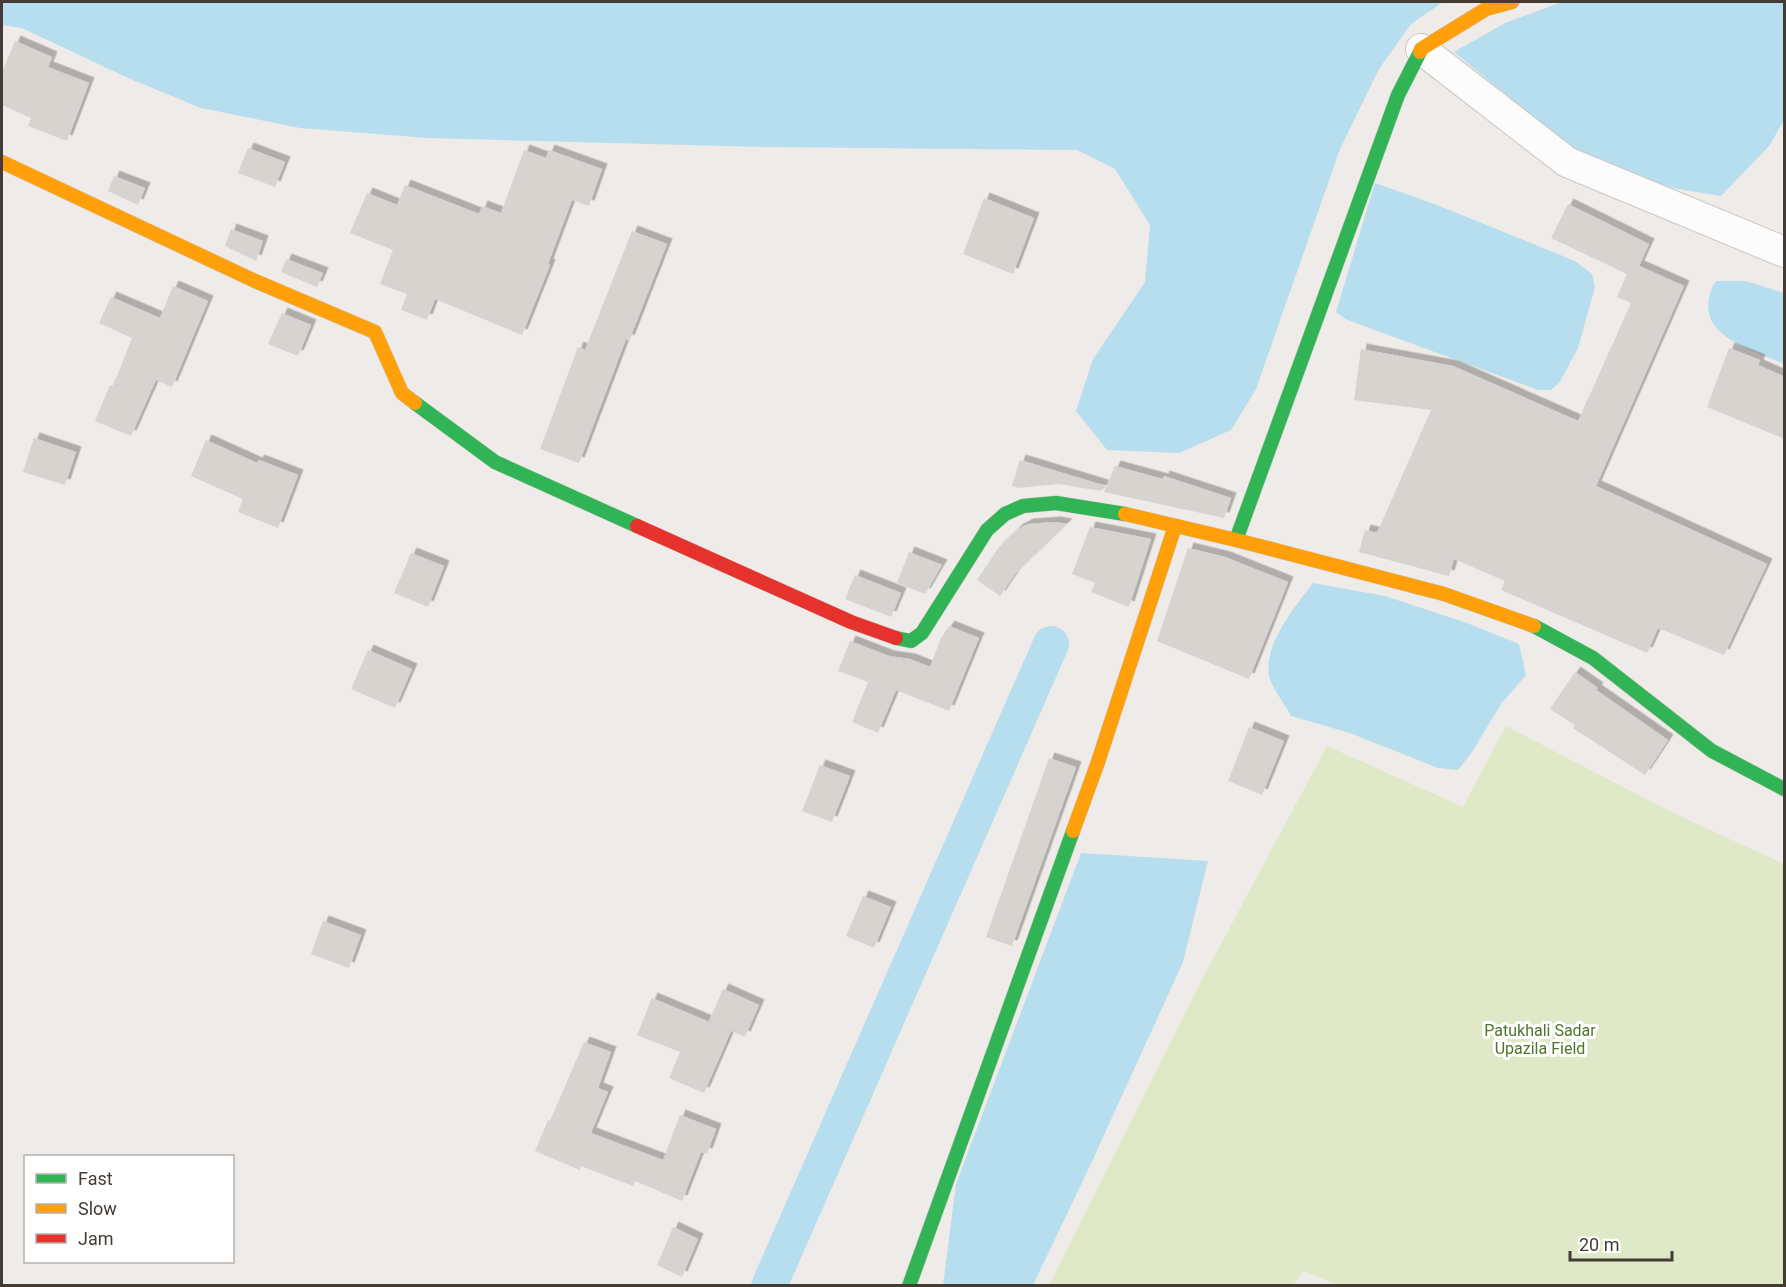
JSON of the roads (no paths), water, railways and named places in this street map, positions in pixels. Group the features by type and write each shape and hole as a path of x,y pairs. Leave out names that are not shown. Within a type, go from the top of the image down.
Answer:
{"street":[{"path":"1236,540 1398,95 1421,49 1486,9 1512,2"},
{"path":"1421,49 1567,162 1785,252"},
{"path":"2,162 255,281 375,332 402,393 495,462 851,622 895,638 912,641 922,633 987,530 1005,514 1023,506 1056,503 1125,514 1444,594 1542,629 1593,658 1712,751 1785,789"},
{"path":"909,1286 1098,762 1175,526"}],"water":[{"path":"2,2 1443,2 1411,24 1379,69 1340,149 1256,389 1231,430 1179,453 1107,450 1076,411 1093,359 1145,282 1150,225 1115,169 1077,150 766,147 428,138 300,128 201,108 128,78 22,28 2,25"},
{"path":"1562,2 1784,2 1784,120 1769,146 1721,196 1672,188 1591,160 1528,113 1454,52 1505,23"},
{"path":"1375,183 1437,205 1575,261 1592,274 1595,287 1578,348 1560,382 1551,390 1538,390 1345,319 1336,312"},
{"path":"1716,281 1746,281 1784,293 1784,364 1733,341 1713,324 1709,312 1709,299"},
{"path":"1313,583 1385,596 1467,623 1519,644 1526,675 1501,704 1472,752 1458,770 1438,768 1350,733 1291,716 1270,679 1270,654 1281,628"},
{"path":"1081,853 1208,861 1183,962 1033,1285 943,1286 956,1184"}],"waterway":[{"path":"769,1286 1051,644"}],"park label":[{"name":"Patukhali Sadar Upazila Field","path":"1540,1039"}]}
